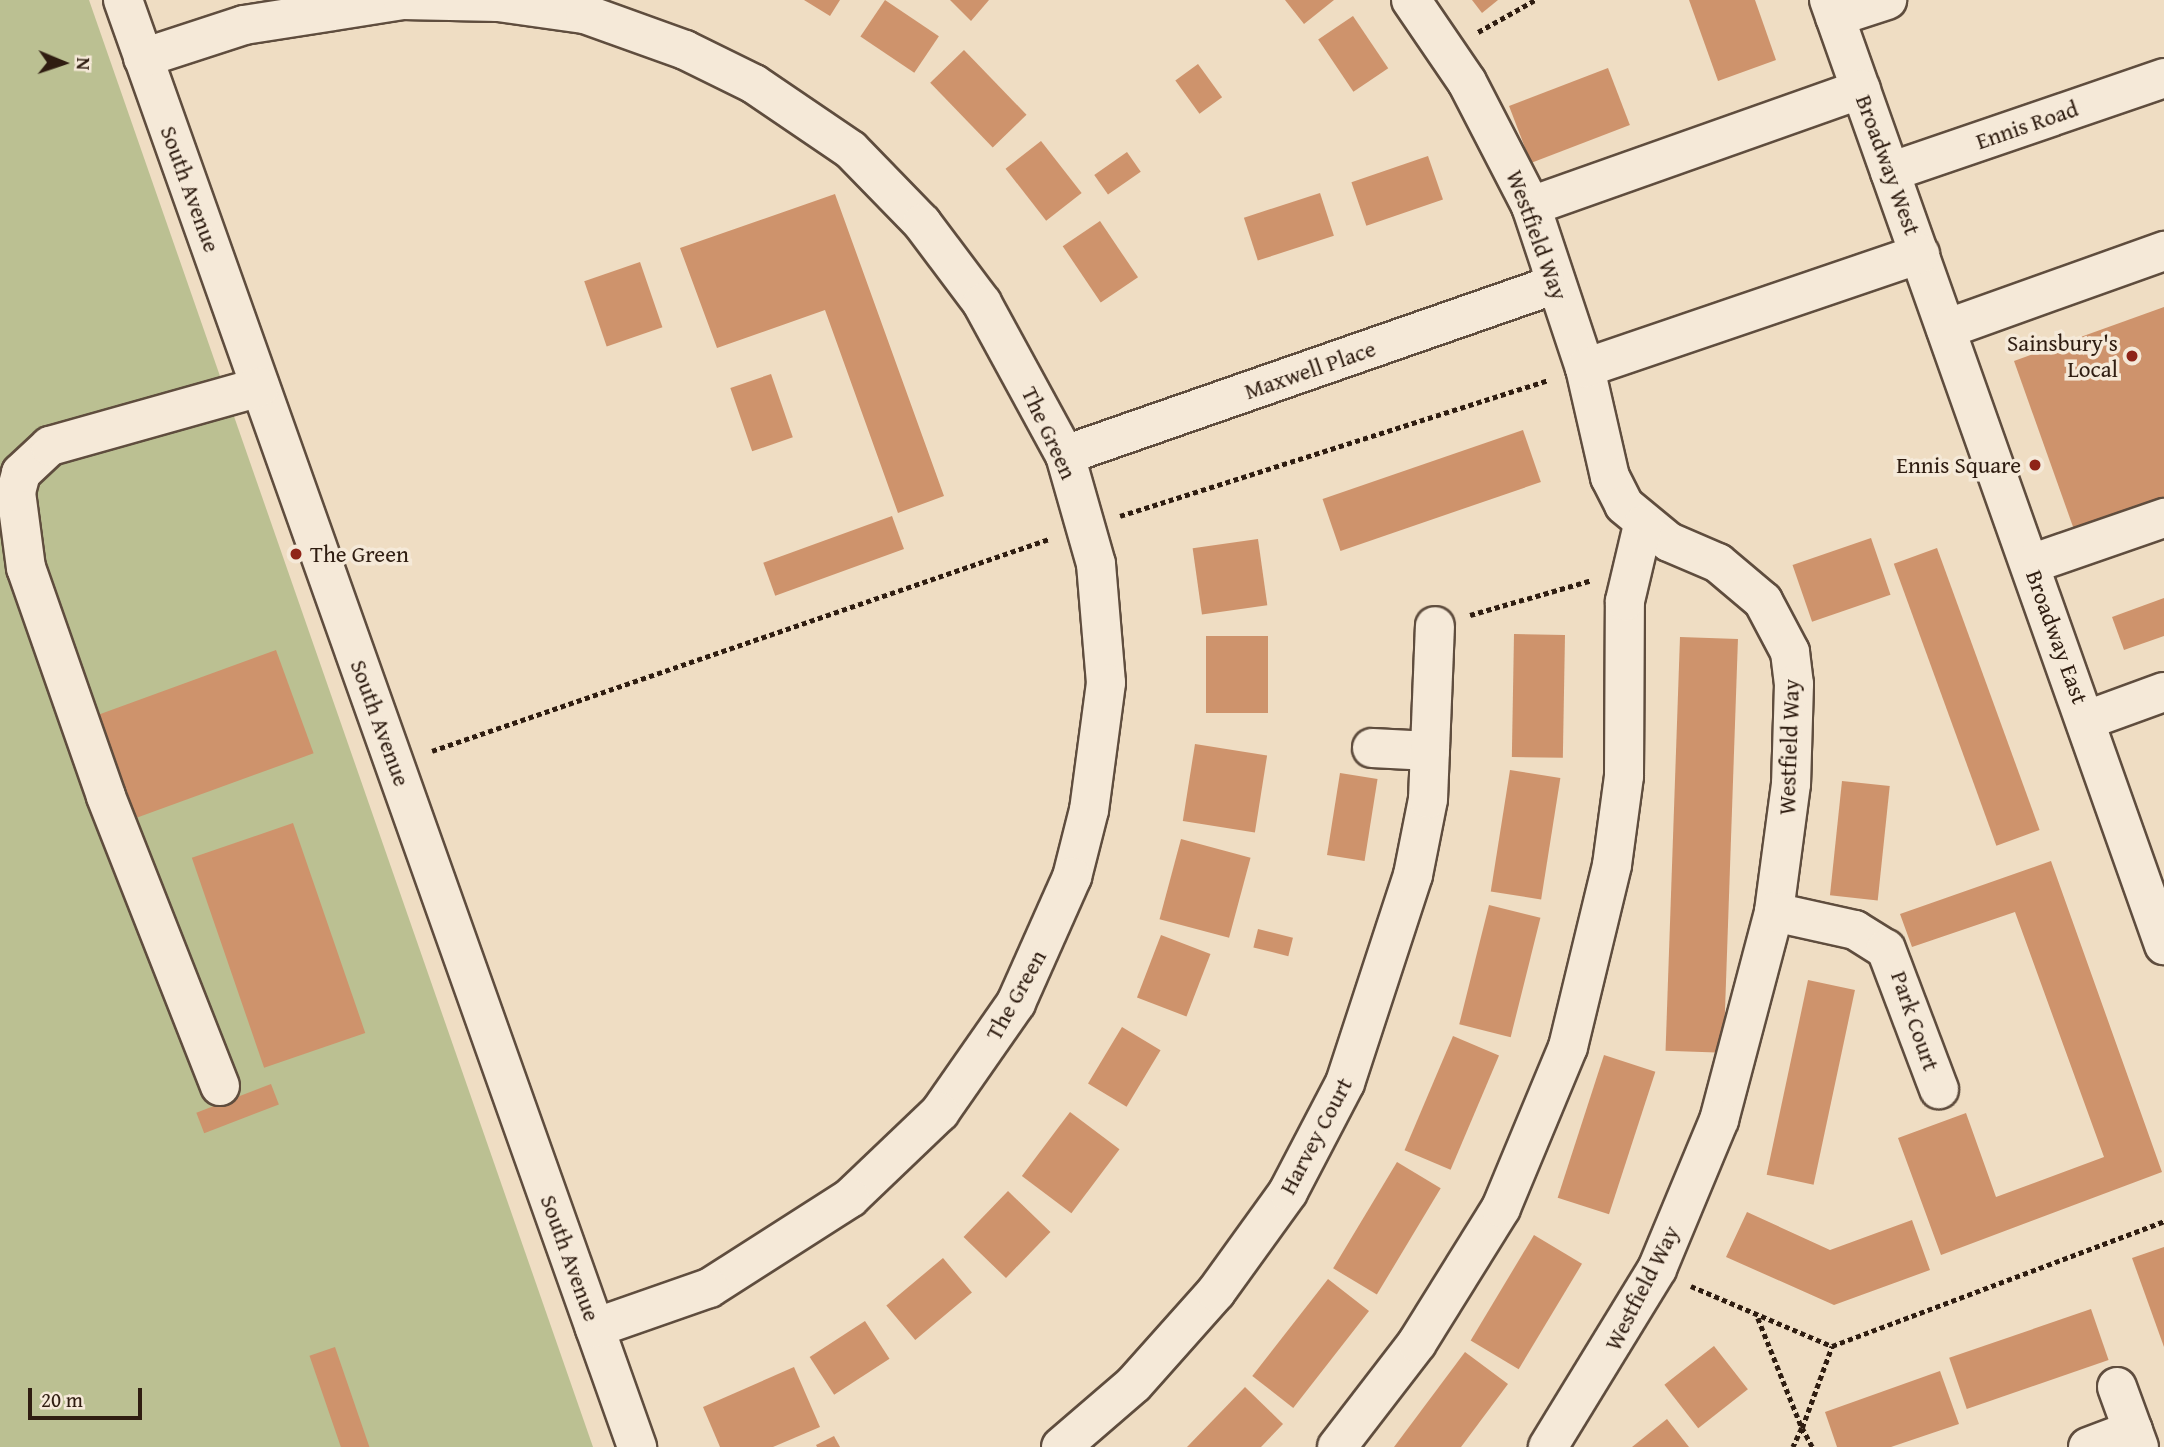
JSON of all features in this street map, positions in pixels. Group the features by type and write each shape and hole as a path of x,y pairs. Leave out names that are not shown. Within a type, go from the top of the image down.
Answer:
{"street":[{"name":"South Avenue","path":"123,0 636,1447"},
{"name":"The Green","path":"143,58 244,25 402,0 498,2 585,14 685,50 754,85 851,150 922,223 982,303 1065,455 1088,526 1104,623 1106,682 1091,798 1072,877 1016,1003 940,1112 850,1198 709,1288 595,1328"},
{"name":"Westfield Way","path":"1411,0 1447,49 1531,206 1585,368 1610,477 1643,525 1745,582 1779,624 1790,652 1791,784 1774,912 1719,1120 1657,1269 1548,1447"},
{"path":"1832,9 1887,0"},
{"name":"Broadway West","path":"1832,9 1946,329"},
{"name":"Ennis Road","path":"1889,172 2164,78"},
{"path":"1531,206 1861,89"},
{"path":"1946,329 2164,251"},
{"path":"1585,368 1920,254"},
{"name":"Maxwell Place","path":"1065,455 1556,284"},
{"name":"Broadway East","path":"1946,329 2087,720 2164,945"},
{"path":"220,1086 106,796 26,568 16,492 21,473 50,446 260,387"},
{"path":"2031,564 2164,518"},
{"path":"1338,1447 1417,1343 1501,1208 1568,1047 1612,865 1624,776 1625,601 1643,525"},
{"name":"Harvey Court","path":"1061,1447 1134,1384 1216,1292 1318,1139 1369,1024 1394,947 1428,799 1436,626"},
{"path":"2087,720 2164,692"},
{"path":"1372,748 1430,751"},
{"name":"Park Court","path":"1774,912 1856,930 1886,949 1939,1089"},
{"path":"2088,1447 2136,1439 2117,1387"}],"path":[{"path":"1447,49 1535,0"},
{"path":"394,764 1088,526 1585,368"},
{"path":"1436,626 1436,617 1471,615 1540,591 1631,576"},
{"path":"1657,1269 1758,1318 1832,1346 2164,1221"},
{"path":"1758,1318 1802,1429 1812,1447"},
{"path":"1793,1447 1832,1346"}],"green space":[{"path":"0,0 89,0 593,1447 0,1447"}],"building":[{"path":"804,0 840,0 830,16"},
{"path":"885,0 939,36 914,73 860,36"},
{"path":"950,0 989,0 971,21"},
{"path":"1285,0 1334,0 1304,24"},
{"path":"1472,0 1498,0 1482,13"},
{"path":"1689,0 1755,0 1776,60 1718,81"},
{"path":"1353,16 1388,68 1353,92 1318,39"},
{"path":"964,50 1027,115 993,147 930,83"},
{"path":"1198,64 1222,97 1199,114 1175,80"},
{"path":"1608,68 1630,125 1531,163 1509,106"},
{"path":"1041,141 1082,193 1046,221 1006,169"},
{"path":"1127,152 1141,172 1108,195 1094,175"},
{"path":"1428,156 1443,199 1366,226 1351,182"},
{"path":"1320,193 1334,236 1258,261 1244,218"},
{"path":"835,194 944,496 898,513 825,310 717,348 680,248"},
{"path":"1100,221 1138,277 1101,303 1063,246"},
{"path":"640,262 662,327 607,346 584,281"},
{"path":"2164,307 2164,507 2077,538 2014,361"},
{"path":"771,374 793,437 752,451 730,388"},
{"path":"1523,430 1541,482 1340,551 1323,499"},
{"path":"892,516 904,549 775,596 763,563"},
{"path":"1871,538 1891,595 1812,622 1793,565"},
{"path":"1258,539 1267,605 1202,615 1193,548"},
{"path":"1937,548 2040,830 1996,846 1894,564"},
{"path":"2164,598 2164,636 2124,650 2112,617"},
{"path":"1514,634 1565,635 1563,758 1512,757"},
{"path":"1206,636 1268,636 1268,713 1206,713"},
{"path":"1680,637 1738,639 1724,1053 1666,1051"},
{"path":"276,650 314,753 133,819 96,716"},
{"path":"1195,744 1267,755 1255,832 1183,821"},
{"path":"1510,770 1560,778 1541,899 1491,891"},
{"path":"1340,773 1378,779 1365,861 1327,855"},
{"path":"1842,781 1890,786 1878,900 1830,895"},
{"path":"293,823 365,1033 264,1068 192,858"},
{"path":"1181,839 1251,858 1229,938 1160,919"},
{"path":"2051,861 2162,1172 1941,1255 1898,1138 1966,1113 1996,1197 2104,1157 2015,912 1912,947 1900,914"},
{"path":"1489,905 1540,918 1511,1037 1459,1024"},
{"path":"1258,929 1293,938 1288,956 1253,947"},
{"path":"1161,935 1210,954 1186,1017 1137,998"},
{"path":"1808,980 1855,990 1814,1185 1767,1175"},
{"path":"1122,1027 1161,1050 1127,1107 1088,1084"},
{"path":"1453,1036 1499,1056 1451,1170 1405,1150"},
{"path":"1604,1055 1655,1072 1609,1214 1558,1198"},
{"path":"271,1084 279,1105 204,1133 196,1113"},
{"path":"1070,1112 1120,1149 1071,1213 1022,1176"},
{"path":"1397,1162 1441,1188 1377,1295 1333,1268"},
{"path":"1008,1191 1050,1232 1006,1278 964,1237"},
{"path":"1747,1212 1830,1250 1912,1220 1930,1270 1834,1305 1726,1257"},
{"path":"1534,1235 1582,1264 1519,1369 1471,1340"},
{"path":"2164,1247 2164,1347 2132,1258"},
{"path":"943,1258 972,1292 915,1340 886,1306"},
{"path":"1328,1279 1369,1311 1293,1408 1252,1376"},
{"path":"2091,1309 2109,1360 1967,1409 1949,1358"},
{"path":"865,1321 890,1359 834,1395 810,1357"},
{"path":"1714,1346 1748,1389 1698,1428 1664,1385"},
{"path":"335,1347 369,1447 341,1447 309,1356"},
{"path":"1465,1352 1508,1384 1461,1447 1394,1447"},
{"path":"794,1367 820,1427 773,1447 720,1447 703,1407"},
{"path":"1940,1371 1959,1424 1891,1447 1837,1447 1825,1412"},
{"path":"1245,1387 1283,1424 1261,1447 1187,1447"},
{"path":"1667,1419 1689,1447 1632,1447"},
{"path":"834,1436 840,1447 817,1447 816,1445"}],"place":[{"name":"Sainsbury's Local","path":"2132,356"},
{"name":"Ennis Square","path":"2035,465"},
{"name":"The Green","path":"296,554"}]}
